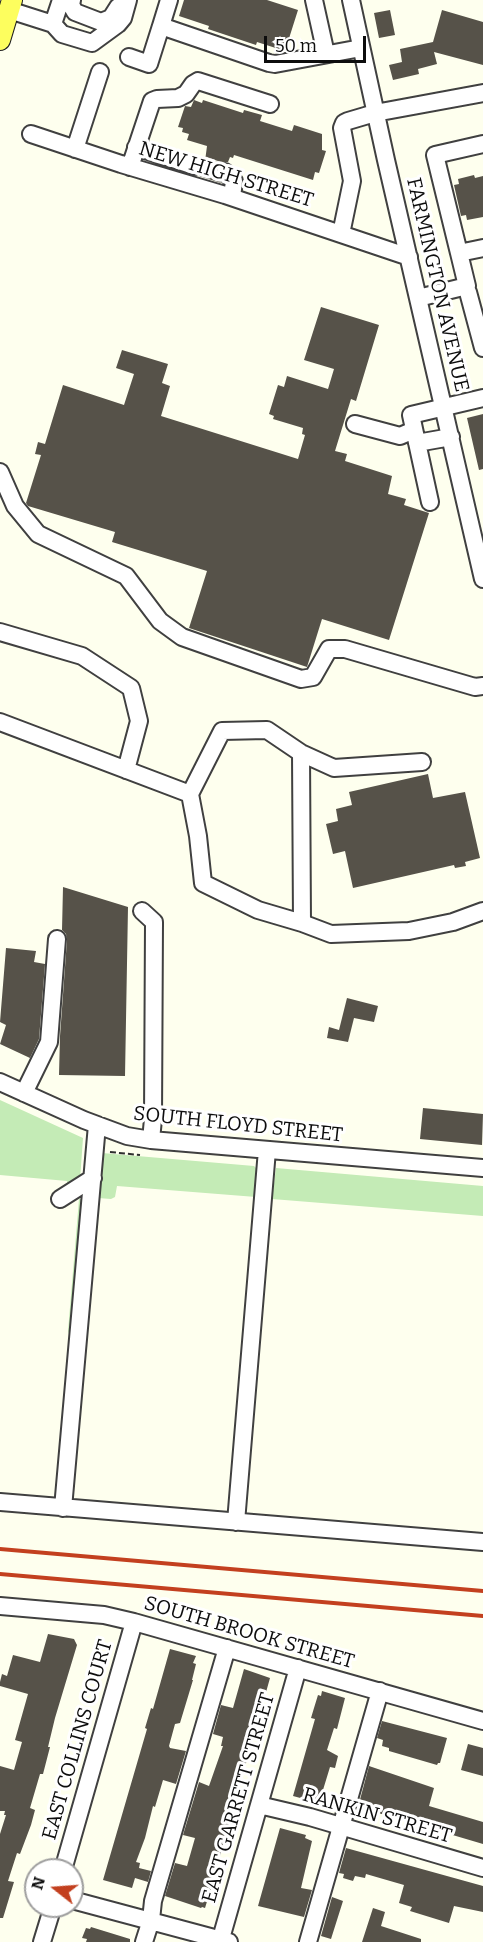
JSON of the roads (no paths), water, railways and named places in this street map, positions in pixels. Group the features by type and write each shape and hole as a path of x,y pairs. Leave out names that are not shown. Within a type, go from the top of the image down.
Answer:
{"main road":[{"path":"0,40 11,5"}],"street":[{"path":"53,24 61,0"},
{"path":"72,0 71,5 75,12 102,22 114,15 120,0"},
{"path":"11,5 53,24 62,34 92,43 118,24 123,18 128,0"},
{"path":"129,57 149,64 169,0"},
{"path":"314,0 326,54"},
{"name":"FARMINGTON AVENUE","path":"351,0 418,298 481,557 483,579"},
{"path":"161,26 275,64 361,48"},
{"path":"75,149 100,72"},
{"path":"130,167 152,101 178,98 186,94 198,81 270,104"},
{"path":"342,234 352,181 342,128 348,121 375,113 483,93"},
{"name":"NEW HIGH STREET","path":"31,135 232,197 409,257"},
{"path":"483,144 435,155 459,253 473,289 483,348"},
{"path":"136,147 198,165 185,183"},
{"path":"225,172 234,181 232,197"},
{"path":"459,253 483,248"},
{"path":"418,298 473,289"},
{"path":"430,502 411,415 483,398"},
{"path":"355,424 400,436 451,437"},
{"path":"0,472 15,506 38,534 126,576 159,621 182,637 301,679 313,676 329,649 345,649 476,687 483,686"},
{"path":"0,632 82,656 130,688 139,721 126,770"},
{"path":"0,722 190,794"},
{"path":"422,762 334,768 301,753 267,730 222,731 190,794 204,884 258,910 331,934 409,931 453,922 483,911"},
{"path":"301,753 302,923"},
{"path":"142,911 154,922 151,1140"},
{"path":"24,1093 49,1042 57,939"},
{"name":"SOUTH FLOYD STREET","path":"0,1082 127,1136 151,1140 483,1168"},
{"path":"63,1508 97,1125"},
{"path":"236,1522 267,1150"},
{"path":"60,1199 93,1178"},
{"path":"0,1502 483,1542"},
{"name":"SOUTH BROOK STREET","path":"0,1606 104,1615 134,1622 483,1721"},
{"name":"EAST COLLINS COURT","path":"66,1858 134,1622"},
{"path":"144,1942 151,1920 153,1901 226,1648"},
{"name":"EAST GARRETT STREET","path":"223,1941 298,1668"},
{"path":"308,1942 380,1691"},
{"name":"RANKIN STREET","path":"259,1805 341,1826 483,1868"},
{"path":"84,1903 223,1941"},
{"path":"42,1942 49,1918"}],"tunnel":[{"path":"203,164 225,172"}],"railway":[{"path":"0,1549 483,1591"},
{"path":"0,1574 483,1616"}]}
